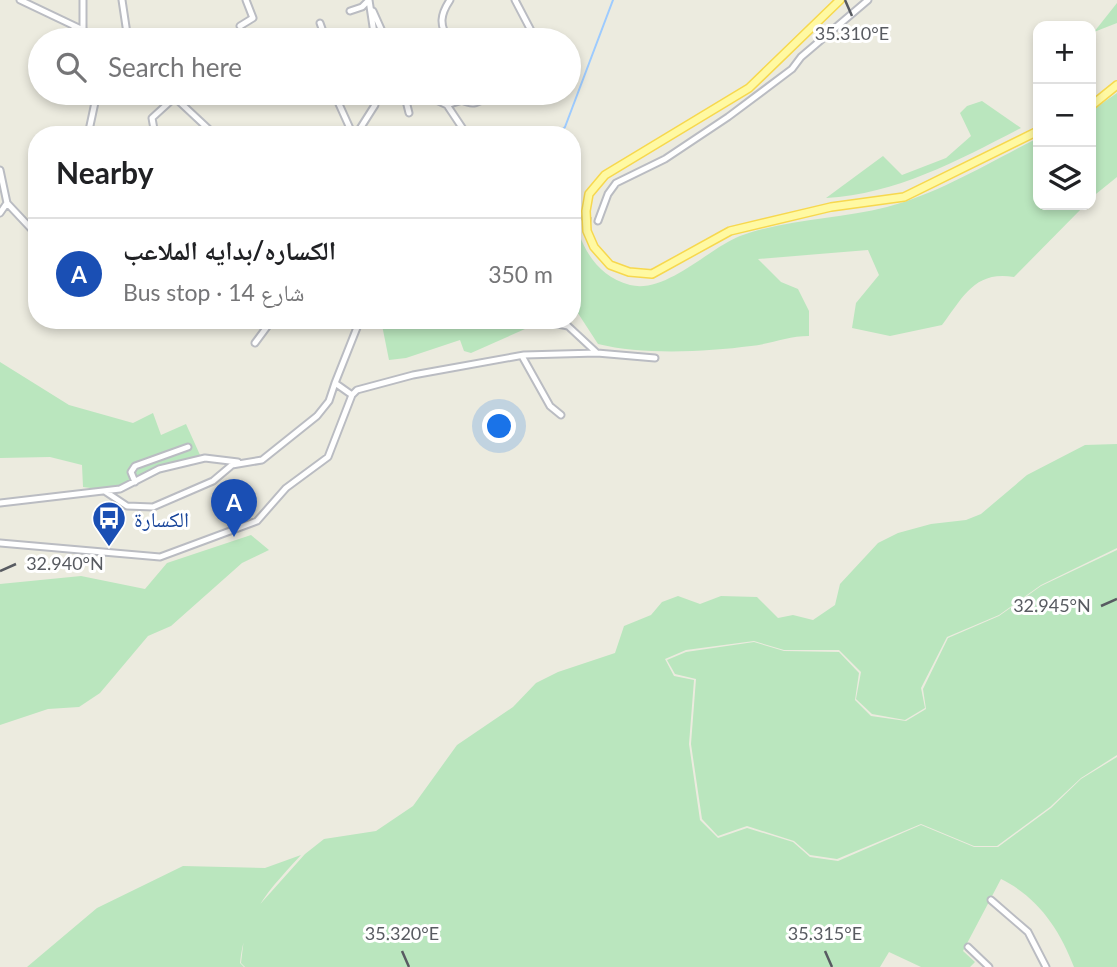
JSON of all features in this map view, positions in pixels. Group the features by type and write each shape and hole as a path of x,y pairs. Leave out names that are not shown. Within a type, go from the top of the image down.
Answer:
{"main road":[{"path":"840,0 750,88 605,175 589,194 587,231 594,247 610,265 629,272 652,274 730,231 831,207 904,197 1033,133"},
{"path":"1096,102 1117,85"}],"street":[{"path":"20,0 77,28"},
{"path":"83,0 83,28"},
{"path":"122,0 126,28"},
{"path":"240,26 253,19 246,0"},
{"path":"442,28 441,13 450,0"},
{"path":"515,0 530,28"},
{"path":"598,221 608,194 616,183 665,159 728,117 792,69 801,57 868,0"},
{"path":"349,10 370,2"},
{"path":"370,2 373,28"},
{"path":"370,2 381,28"},
{"path":"320,23 322,28"},
{"path":"90,126 94,105"},
{"path":"153,126 152,118 164,105"},
{"path":"182,105 205,126"},
{"path":"340,105 350,126"},
{"path":"360,126 375,105"},
{"path":"407,105 409,113"},
{"path":"447,105 461,126"},
{"path":"0,170 7,203 28,225"},
{"path":"0,213 7,203"},
{"path":"255,343 265,329"},
{"path":"106,492 127,506 153,507 213,481 232,465 262,460 296,433 329,401 356,329"},
{"path":"571,329 597,353"},
{"path":"0,543 160,557 257,521 286,488 328,457 352,395 357,390 413,375 522,356 597,353 655,358"},
{"path":"522,356 550,406 561,415"},
{"path":"335,383 352,395"},
{"path":"135,482 131,472 135,466 188,447"},
{"path":"0,503 106,492 135,482 159,469 205,458 241,463"},
{"path":"991,900 1028,932 1046,967"},
{"path":"968,947 989,967"}],"green space":[{"path":"1117,3 1117,23 1096,29"},
{"path":"1117,93 1117,177 1096,194 1096,147 1096,108"},
{"path":"982,101 1021,128 951,163 903,183 826,198 883,156 902,175 946,158 971,136 960,113 967,106"},
{"path":"1033,141 1033,210 1080,210 1014,277 989,278 971,288 942,325 890,336 852,328 856,303 879,275 868,250 758,259 781,282 798,289 809,311 809,336 714,350 634,350 598,344 581,318 581,238 590,256 606,274 630,285 644,286 672,277 728,242 758,230 869,211 926,194"},
{"path":"383,329 525,329 471,353 464,351 460,340 406,358 389,360"},
{"path":"0,362 69,405 133,423 153,413 161,435 186,424 200,455 119,492 83,487 82,465 50,457 0,458"},
{"path":"1117,444 1117,548 1041,585 999,615 947,637 921,688 925,708 905,720 872,714 856,699 861,672 839,650 784,650 754,641 686,650 665,659 674,676 694,680 689,744 700,820 718,838 747,828 793,842 810,857 838,861 921,825 974,847 998,847 1051,808 1081,779 1117,757 1117,967 1074,967 1055,928 1037,905 1001,879 963,951 975,962 970,967 921,967 889,952 880,967 245,967 241,963 244,938 254,911 305,854 324,839 376,831 413,806 457,745 513,707 536,683 558,672 615,653 624,626 651,615 662,602 678,596 700,604 721,596 757,597 778,618 793,615 813,620 835,605 840,584 878,543 898,533 931,524 966,520 981,514 1027,475 1085,445"},
{"path":"251,535 269,550 242,563 171,626 148,636 100,693 79,707 48,709 0,725 0,584 81,576 145,589 167,563"},
{"path":"1117,550 1117,755 1081,778 1050,807 997,846 974,846 921,824 837,859 810,855 794,841 747,826 718,836 702,819 691,744 696,679 675,674 667,660 686,652 754,642 784,651 839,652 859,673 855,700 871,716 906,721 926,709 923,689 948,638 999,616 1041,586"},
{"path":"301,855 269,892 253,917 243,946 240,963 244,967 27,967 97,908 183,866 265,868"}],"waterway":[{"path":"581,85 613,0"},
{"path":"565,126 573,105"}],"tunnel":[{"path":"581,218 598,221"}],"place":[{"name":"الكساره/بدايه الملاعب","path":"234,537"},
{"name":"الكسارة","path":"109,548"}]}
